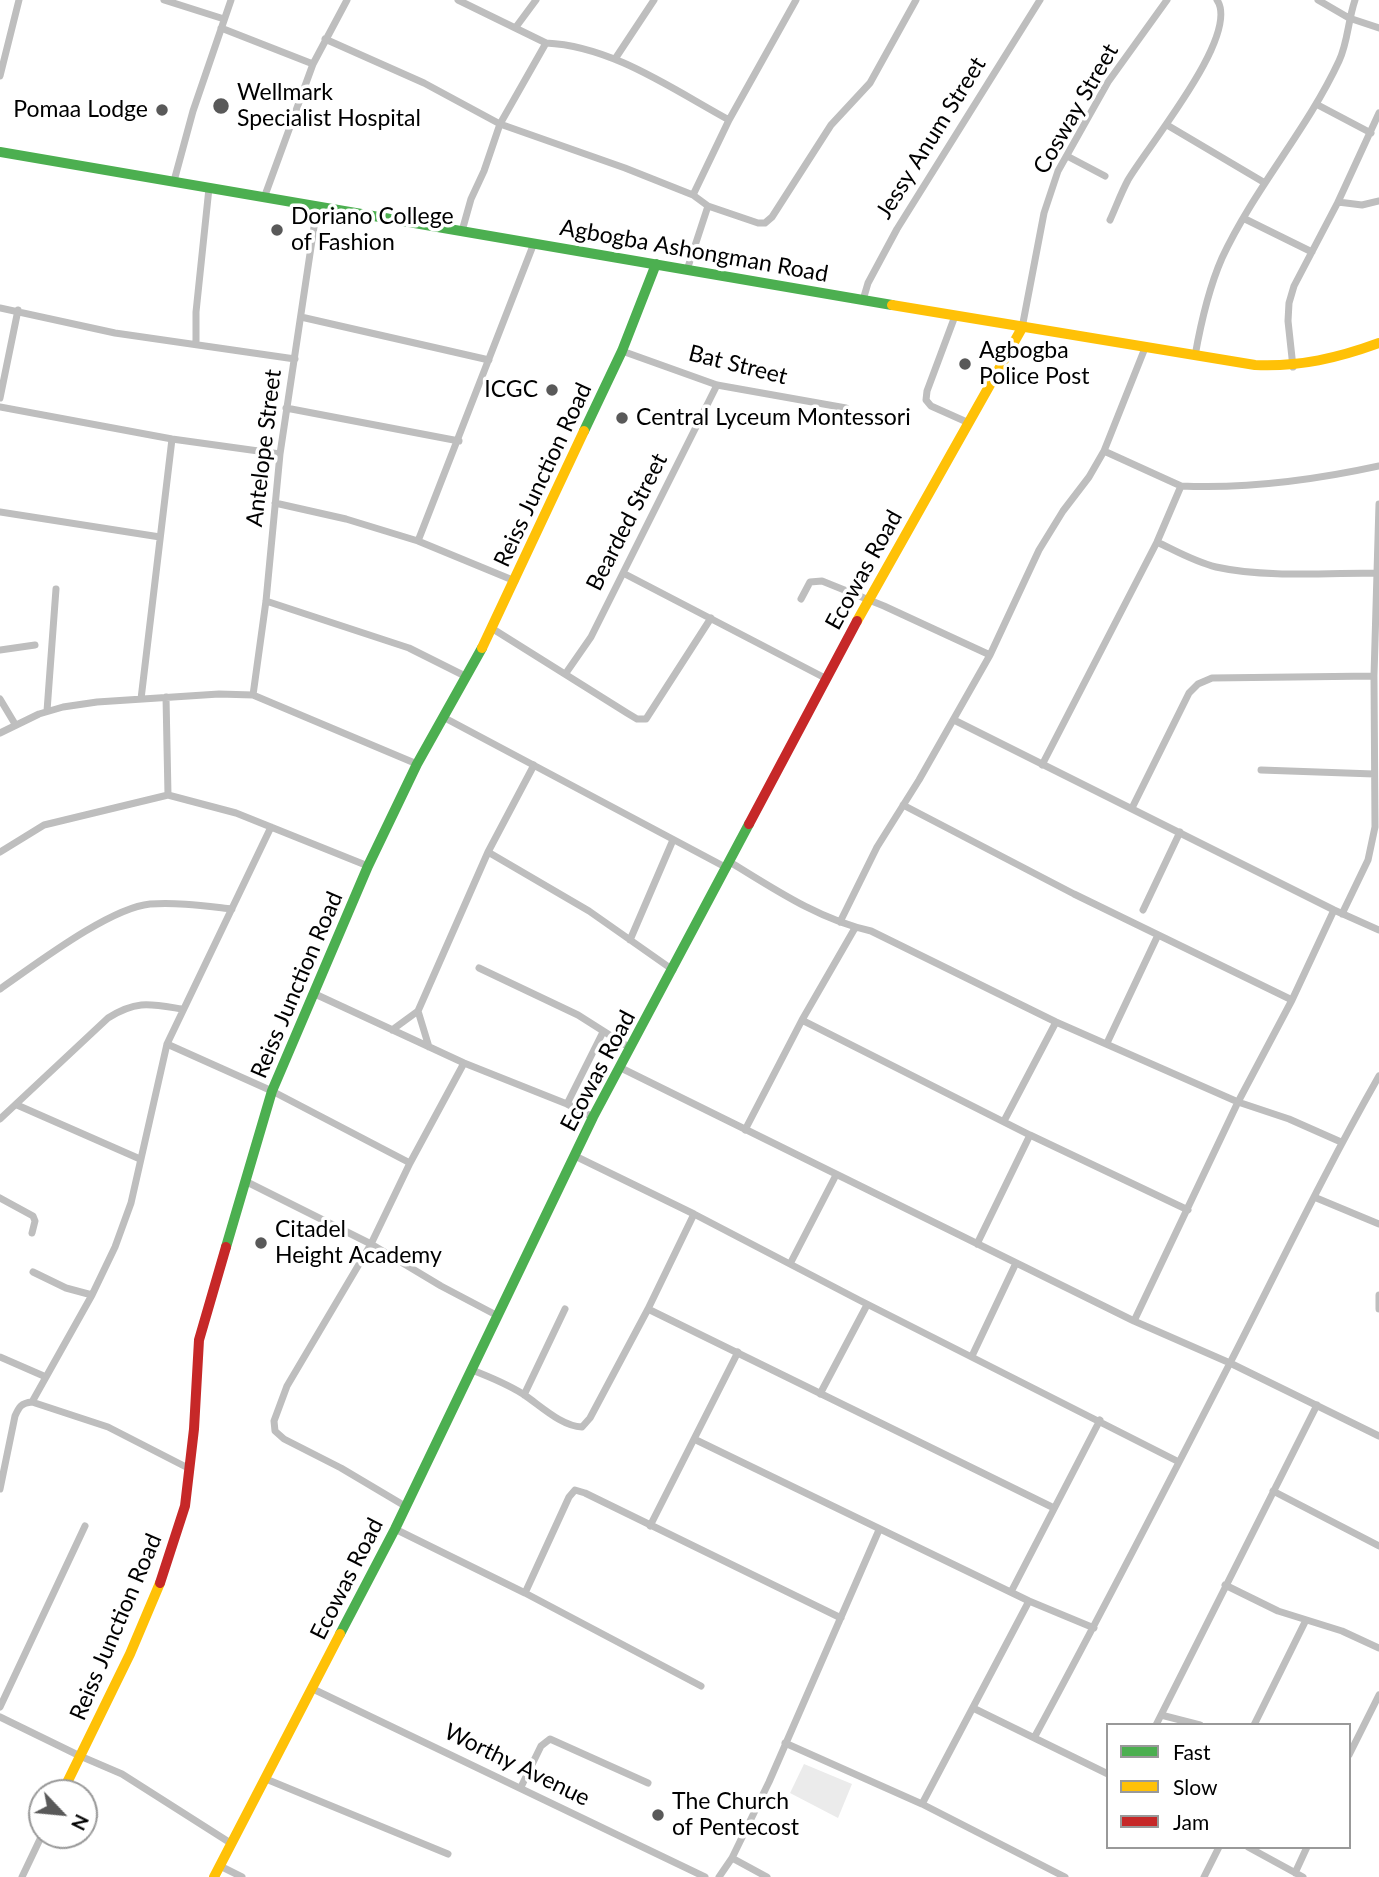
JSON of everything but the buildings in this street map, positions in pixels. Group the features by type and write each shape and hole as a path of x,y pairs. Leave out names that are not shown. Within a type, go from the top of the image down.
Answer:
{"street":[{"path":"0,76 19,0"},
{"path":"164,0 224,19"},
{"path":"174,181 193,111 231,0"},
{"path":"264,198 313,64 347,0"},
{"path":"458,0 546,43 561,44 615,59 729,120"},
{"path":"516,27 536,0"},
{"path":"615,59 654,0"},
{"path":"693,195 729,120 796,0"},
{"path":"325,39 424,83 500,124 693,195 708,206 765,223 772,217 831,125 870,83 916,0"},
{"name":"Jessy Anum Street","path":"863,300 868,283 897,229 1040,0"},
{"name":"Cosway Street","path":"1022,328 1044,213 1058,171 1108,82 1167,0"},
{"path":"1111,220 1128,180 1202,70 1222,17 1217,0"},
{"path":"1318,0 1349,18 1379,28"},
{"path":"1195,356 1204,308 1222,258 1265,183 1316,103 1344,50 1349,18 1356,0"},
{"path":"221,28 313,64"},
{"path":"462,231 471,199 500,124 546,43"},
{"path":"1316,103 1371,133"},
{"path":"1293,367 1288,321 1294,286 1338,202 1379,113"},
{"path":"1167,125 1265,183"},
{"name":"Agbogba Ashongman Road","path":"0,152 1022,328 1253,365 1293,367 1323,362 1379,343"},
{"path":"1067,156 1105,176"},
{"path":"196,343 196,312 209,188"},
{"path":"1338,202 1362,205 1379,201"},
{"path":"687,270 708,206"},
{"name":"Antelope Street","path":"253,695 266,601 286,408 317,207"},
{"path":"1245,219 1312,252"},
{"path":"418,541 534,243"},
{"name":"Reiss Junction Road","path":"69,1779 130,1654 166,1569 185,1506 199,1340 272,1091 368,866 416,764 493,629 524,557 622,351 656,264"},
{"path":"0,308 175,343 196,343 295,359"},
{"path":"0,398 18,310"},
{"path":"955,316 926,400 931,406 969,423"},
{"path":"301,317 489,360"},
{"name":"Ecowas Road","path":"214,1877 395,1529 619,1067 673,970 825,678 1022,328"},
{"path":"840,922 877,847 990,655 1040,550 1104,450 1145,348"},
{"name":"Bat Street","path":"622,351 717,384 846,408"},
{"name":"Bearded Street","path":"566,673 584,649 717,384"},
{"path":"0,407 172,439 280,454"},
{"path":"286,408 458,441"},
{"path":"141,699 172,439"},
{"path":"1104,450 1181,486 1214,488 1333,476 1379,466"},
{"path":"1042,765 1157,542 1181,486"},
{"path":"275,503 346,519 418,541 515,581"},
{"path":"1342,914 1368,860 1375,827 1374,676 1379,504"},
{"path":"0,512 160,537"},
{"path":"1157,542 1182,555 1214,566 1241,571 1378,573"},
{"path":"623,573 825,678"},
{"path":"801,599 810,582 815,580 869,600 990,655"},
{"path":"47,711 56,589"},
{"path":"266,601 409,648 465,676"},
{"path":"493,629 637,719 646,719 711,618"},
{"path":"0,650 35,645"},
{"path":"1132,808 1189,693 1198,684 1212,678 1374,676"},
{"path":"0,733 47,711 97,702 253,695 416,764"},
{"path":"166,698 168,795"},
{"path":"0,699 16,724"},
{"path":"443,718 673,840 840,922 871,931 1056,1022 1238,1102 1289,1119 1341,1142"},
{"path":"954,720 1379,930"},
{"path":"392,1030 418,1011 488,852 534,765"},
{"path":"1261,770 1374,774"},
{"path":"0,852 44,825 168,795 236,813 368,866"},
{"path":"903,805 1004,859 1292,1000"},
{"path":"32,1402 92,1296 115,1247 127,1214 167,1044 271,827"},
{"path":"1143,910 1180,832"},
{"path":"630,940 673,840"},
{"path":"488,852 589,911 673,970"},
{"path":"0,989 60,947 124,911 148,904 232,909"},
{"path":"1134,1321 1238,1102 1292,1000 1334,910"},
{"path":"745,1130 802,1020 855,928"},
{"path":"1107,1043 1158,935"},
{"path":"479,968 578,1016 630,1048"},
{"path":"315,994 464,1063 593,1117"},
{"path":"0,1119 108,1018 123,1008 143,1003 182,1009"},
{"path":"418,1011 429,1047"},
{"path":"802,1020 1030,1135 1188,1210"},
{"path":"1004,1121 1056,1022"},
{"path":"567,1104 603,1032"},
{"path":"167,1044 272,1091 410,1163"},
{"path":"405,1506 341,1468 284,1439 275,1431 274,1421 288,1387 371,1244 410,1163 464,1063"},
{"path":"619,1067 1134,1321 1230,1363 1379,1436"},
{"path":"1034,1738 1094,1628 1341,1142 1379,1076"},
{"path":"17,1105 140,1159"},
{"path":"977,1244 1030,1135"},
{"path":"575,1156 1179,1462"},
{"path":"789,1264 836,1175"},
{"path":"245,1181 371,1244 498,1316"},
{"path":"1314,1196 1379,1224"},
{"path":"0,1198 33,1216 35,1221 32,1233"},
{"path":"472,1370 524,1395 562,1420 582,1427 590,1418 648,1309 694,1214"},
{"path":"972,1356 1016,1263"},
{"path":"33,1272 66,1288 92,1296"},
{"path":"1379,1295 1379,1309"},
{"path":"820,1394 867,1305"},
{"path":"524,1395 565,1309"},
{"path":"648,1309 1054,1508"},
{"path":"650,1526 738,1352"},
{"path":"0,1357 46,1377"},
{"path":"0,1489 15,1416 24,1402 32,1402 108,1427 190,1469"},
{"path":"1157,1723 1317,1405"},
{"path":"1011,1592 1100,1420"},
{"path":"694,1439 1029,1601 1094,1628"},
{"path":"525,1593 569,1497 575,1490 841,1618"},
{"path":"1273,1491 1379,1546"},
{"path":"0,1707 85,1526"},
{"path":"395,1529 525,1593 701,1686"},
{"path":"719,1877 732,1858 879,1530"},
{"path":"1225,1585 1278,1611 1342,1631 1379,1648"},
{"path":"922,1804 1029,1601"},
{"path":"1255,1723 1306,1620"},
{"name":"Worthy Avenue","path":"313,1689 705,1877"},
{"path":"1351,1751 1379,1695"},
{"path":"973,1708 1106,1773"},
{"path":"1161,1715 1192,1723"},
{"path":"0,1717 122,1774 232,1844"},
{"path":"521,1787 541,1746 550,1739 648,1783"},
{"path":"785,1743 922,1804 1065,1877"},
{"path":"266,1779 447,1854"},
{"path":"22,1877 35,1849"},
{"path":"1204,1877 1218,1849"},
{"path":"1252,1849 1299,1875 1306,1849"},
{"path":"732,1858 767,1877"},
{"path":"220,1866 242,1877"}],"shaded area":[{"path":"804,1764 852,1784 838,1818 790,1793"}],"traffic: fast":[{"path":"0,152 892,305"},
{"path":"584,431 622,351 656,264"},
{"path":"226,1247 272,1091 368,866 417,764 482,648"},
{"path":"340,1634 395,1529 593,1117 749,824"}],"traffic: slow":[{"path":"892,305 1255,365 1288,365 1318,360 1379,343"},
{"path":"857,621 1022,328"},
{"path":"482,648 584,431"},
{"path":"69,1779 130,1654 160,1583"},
{"path":"214,1877 340,1634"}],"traffic: jam":[{"path":"749,824 857,621"},
{"path":"160,1583 185,1506 194,1429 199,1340 226,1247"}],"place":[{"name":"Wellmark Specialist Hospital","path":"221,106"},
{"name":"Pomaa Lodge","path":"162,110"},
{"name":"Doriano College of Fashion","path":"277,230"},
{"name":"Agbogba Police Post","path":"965,364"},
{"name":"ICGC","path":"552,390"},
{"name":"Central Lyceum Montessori","path":"622,418"},
{"name":"Citadel Height Academy","path":"261,1243"},
{"name":"The Church of Pentecost","path":"658,1815"}]}
